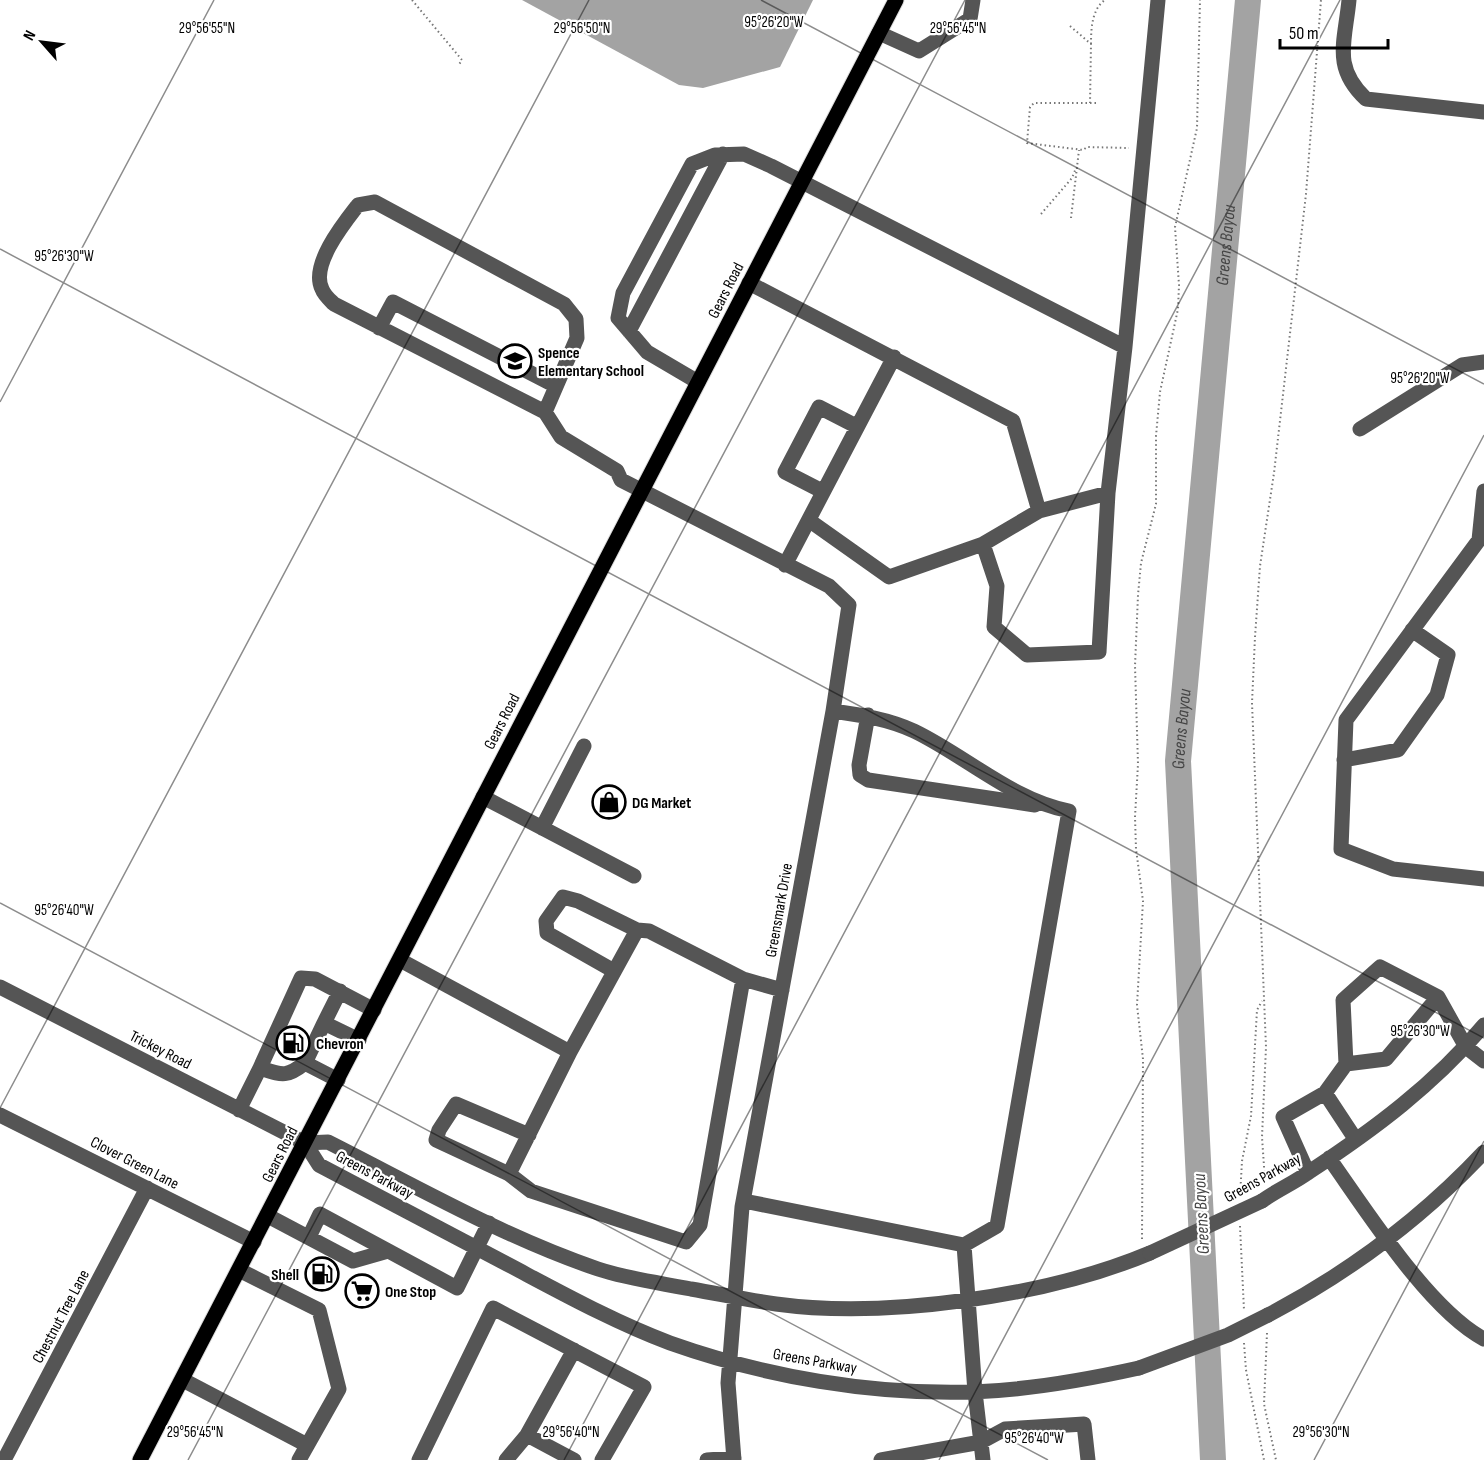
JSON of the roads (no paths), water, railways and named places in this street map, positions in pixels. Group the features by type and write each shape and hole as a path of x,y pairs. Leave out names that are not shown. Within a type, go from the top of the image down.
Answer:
{"main road":[{"name":"Gears Road","path":"140,1460 896,0"}],"street":[{"path":"879,33 919,51 970,19 973,0"},
{"path":"982,544 997,586 994,627 1028,655 1099,652 1108,493 1125,347 1158,0"},
{"path":"1349,0 1343,60 1345,75 1366,99 1484,112"},
{"path":"698,382 647,352 618,318 623,293 692,164 723,154 744,154 1125,347"},
{"path":"629,331 723,154"},
{"path":"375,202 564,303 576,319 577,338 545,412 379,328 334,304 321,288 321,268 332,240 358,205 375,202"},
{"path":"749,283 1013,421 1039,512"},
{"path":"379,328 393,302 556,386"},
{"path":"785,565 894,357"},
{"path":"1360,429 1462,365 1484,362"},
{"path":"822,491 785,471 819,407 856,426"},
{"name":"Greensmark Drive","path":"545,412 561,437 617,471 621,480 829,586 849,605 833,711 744,1201 728,1383 734,1459"},
{"path":"1484,491 1482,540 1346,720 1341,849 1393,869 1484,879"},
{"path":"810,521 889,577 982,544 1039,512 1108,493"},
{"path":"1344,760 1398,750 1437,695 1448,655 1412,630"},
{"path":"833,711 868,715 913,731 1044,806"},
{"path":"744,1201 964,1245 997,1226 1069,811 868,780 860,776 859,765 868,715"},
{"path":"542,828 584,746"},
{"path":"483,797 634,876"},
{"path":"614,971 547,933 546,921 563,897 578,901 637,930 649,931 743,979 782,990"},
{"path":"509,1174 570,1052 637,930"},
{"path":"400,960 570,1052"},
{"path":"1308,1173 1283,1117 1325,1093 1346,1064 1343,1000 1380,967 1438,997 1466,1047 1484,1061"},
{"path":"239,1110 301,978 315,978 374,1010"},
{"path":"529,1135 456,1104 439,1130 436,1140 509,1174 531,1191 686,1242 700,1225 743,979"},
{"name":"Trickey Road","path":"0,987 305,1143"},
{"path":"260,1068 284,1075 293,1073 305,1063 340,992"},
{"path":"1346,1064 1386,1059 1438,997"},
{"path":"324,1023 359,1040"},
{"name":"Greens Parkway","path":"1484,1025 1466,1047 1406,1103 1308,1173 1266,1198 1144,1256 1056,1284 968,1299 893,1306 826,1307 777,1304 601,1270 547,1250 489,1223 328,1142 305,1143 319,1165 587,1306 669,1342 730,1361 820,1381 898,1391 975,1392 1081,1380 1139,1368 1190,1351 1265,1316 1352,1265 1388,1239 1484,1152"},
{"path":"305,1063 338,1080"},
{"path":"1325,1093 1356,1140"},
{"name":"Clover Green Lane","path":"0,1115 254,1242"},
{"path":"1329,1158 1388,1239 1451,1316 1484,1339"},
{"name":"Chestnut Tree Lane","path":"4,1460 147,1188"},
{"path":"309,1237 320,1214 456,1288 489,1223"},
{"path":"268,1216 353,1261 388,1251"},
{"path":"964,1245 975,1392 983,1460"},
{"path":"239,1270 319,1310 339,1389 299,1460"},
{"path":"419,1460 493,1308 644,1387 602,1460"},
{"path":"506,1460 527,1435 574,1350"},
{"path":"183,1380 307,1445"},
{"path":"881,1460 981,1442 1005,1430 1084,1424 1088,1460"},
{"path":"527,1435 574,1460"},
{"path":"706,1460 734,1459"}],"waterway":[{"name":"Greens Bayou","path":"1213,1460 1178,761 1248,0"}],"place":[{"name":"Spence Elementary School","path":"515,361"},
{"name":"DG Market","path":"609,802"},
{"name":"Chevron","path":"293,1043"},
{"name":"Shell","path":"322,1274"},
{"name":"One Stop","path":"362,1291"}]}
